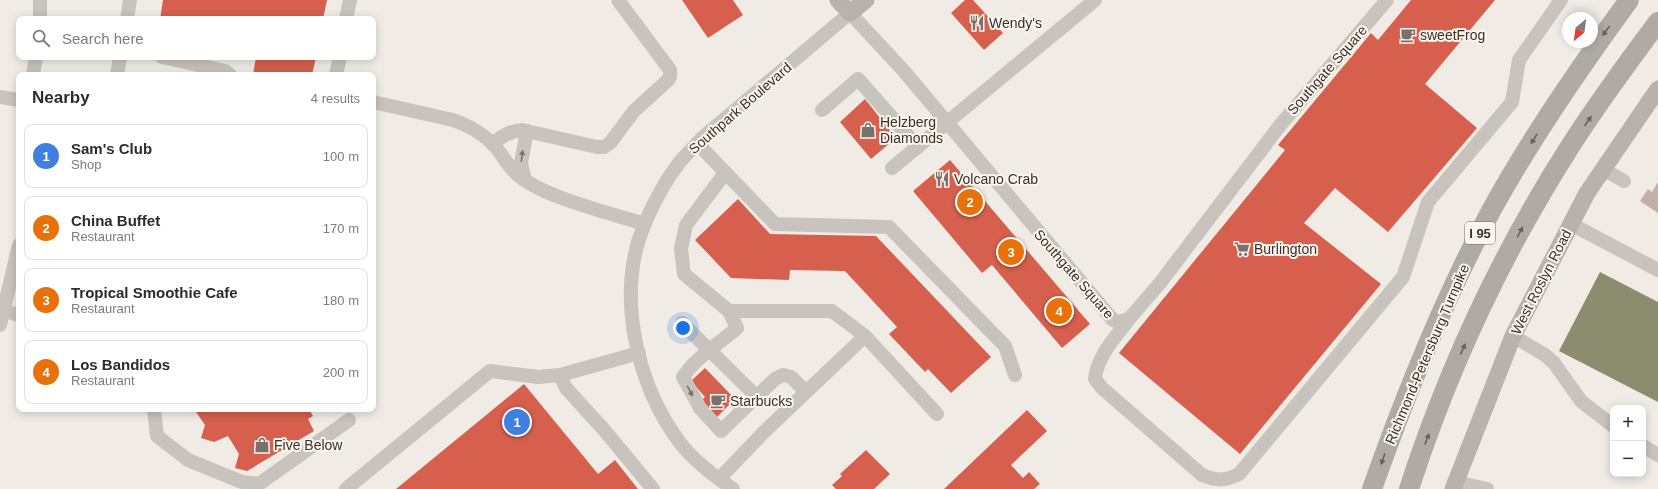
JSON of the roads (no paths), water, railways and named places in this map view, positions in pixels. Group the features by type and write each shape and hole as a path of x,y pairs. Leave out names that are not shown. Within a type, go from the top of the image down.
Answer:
{"highway":[{"name":"Richmond-Petersburg Turnpike","path":"1372,489 1424,352 1455,283 1492,209 1541,128 1591,52 1629,0"},
{"name":"I 95","path":"1409,489 1457,362 1522,229 1571,146 1658,22"}],"main road":[{"path":"838,0 850,13"},
{"name":"Southpark Boulevard","path":"850,13 866,0"},
{"name":"West Roslyn Road","path":"1454,486 1513,336 1587,193 1658,89"}],"street":[{"path":"40,0 40,16"},
{"path":"127,16 130,0"},
{"path":"347,16 350,0"},
{"path":"492,144 513,131 527,131 597,148 604,147 610,143 634,111 667,81 670,77 670,70 618,0"},
{"path":"892,168 1095,0"},
{"name":"Southgate Square","path":"850,13 903,70 1113,320 1119,322 1129,319 1169,272 1281,124 1387,0"},
{"path":"1129,319 1100,359 1096,370 1095,379 1108,393 1202,475 1215,480 1228,480 1239,474 1403,277 1428,202 1512,102 1519,60 1561,0"},
{"name":"Southpark Boulevard","path":"733,489 695,459 672,430 651,390 643,371 632,318 631,291 636,257 645,224 668,179 680,162 697,143 850,13"},
{"path":"34,72 36,60"},
{"path":"118,72 120,60"},
{"path":"176,60 226,72"},
{"path":"337,72 339,60"},
{"path":"822,110 858,78 918,147"},
{"path":"0,97 16,100"},
{"path":"376,103 453,120 480,133 492,144 508,165 525,180 571,201 645,224"},
{"path":"525,180 521,163 527,131"},
{"path":"697,143 775,224 889,228 1005,346 1015,375"},
{"path":"1604,169 1624,181"},
{"path":"725,173 686,225 681,248 684,274 729,311 737,328 686,372 683,377 700,408 721,430 775,379 783,375 791,377 806,392"},
{"path":"1571,224 1658,270"},
{"path":"0,325 2,311 16,257"},
{"path":"2,311 16,314"},
{"path":"729,311 832,311 865,336 937,414"},
{"path":"682,323 757,397"},
{"path":"719,479 748,448 865,336"},
{"path":"1513,336 1545,355 1554,363 1581,401 1610,424"},
{"path":"346,489 490,371 538,377 560,375 639,353"},
{"path":"560,375 566,388 605,431 653,489"},
{"path":"154,412 157,436 188,460 242,482 259,484 349,420"},
{"path":"1646,448 1658,455"},
{"path":"1454,486 1487,489"}],"place":[{"name":"Wendy's","path":"977,23"},
{"name":"sweetFrog","path":"1408,35"},
{"name":"Helzberg Diamonds","path":"868,130"},
{"name":"Volcano Crab","path":"942,179"},
{"name":"China Buffet","path":"970,202"},
{"name":"Burlington","path":"1242,249"},
{"name":"Tropical Smoothie Cafe","path":"1011,252"},
{"name":"Los Bandidos","path":"1059,311"},
{"name":"Starbucks","path":"718,401"},
{"name":"Sam's Club","path":"517,422"},
{"name":"Five Below","path":"262,445"}]}
